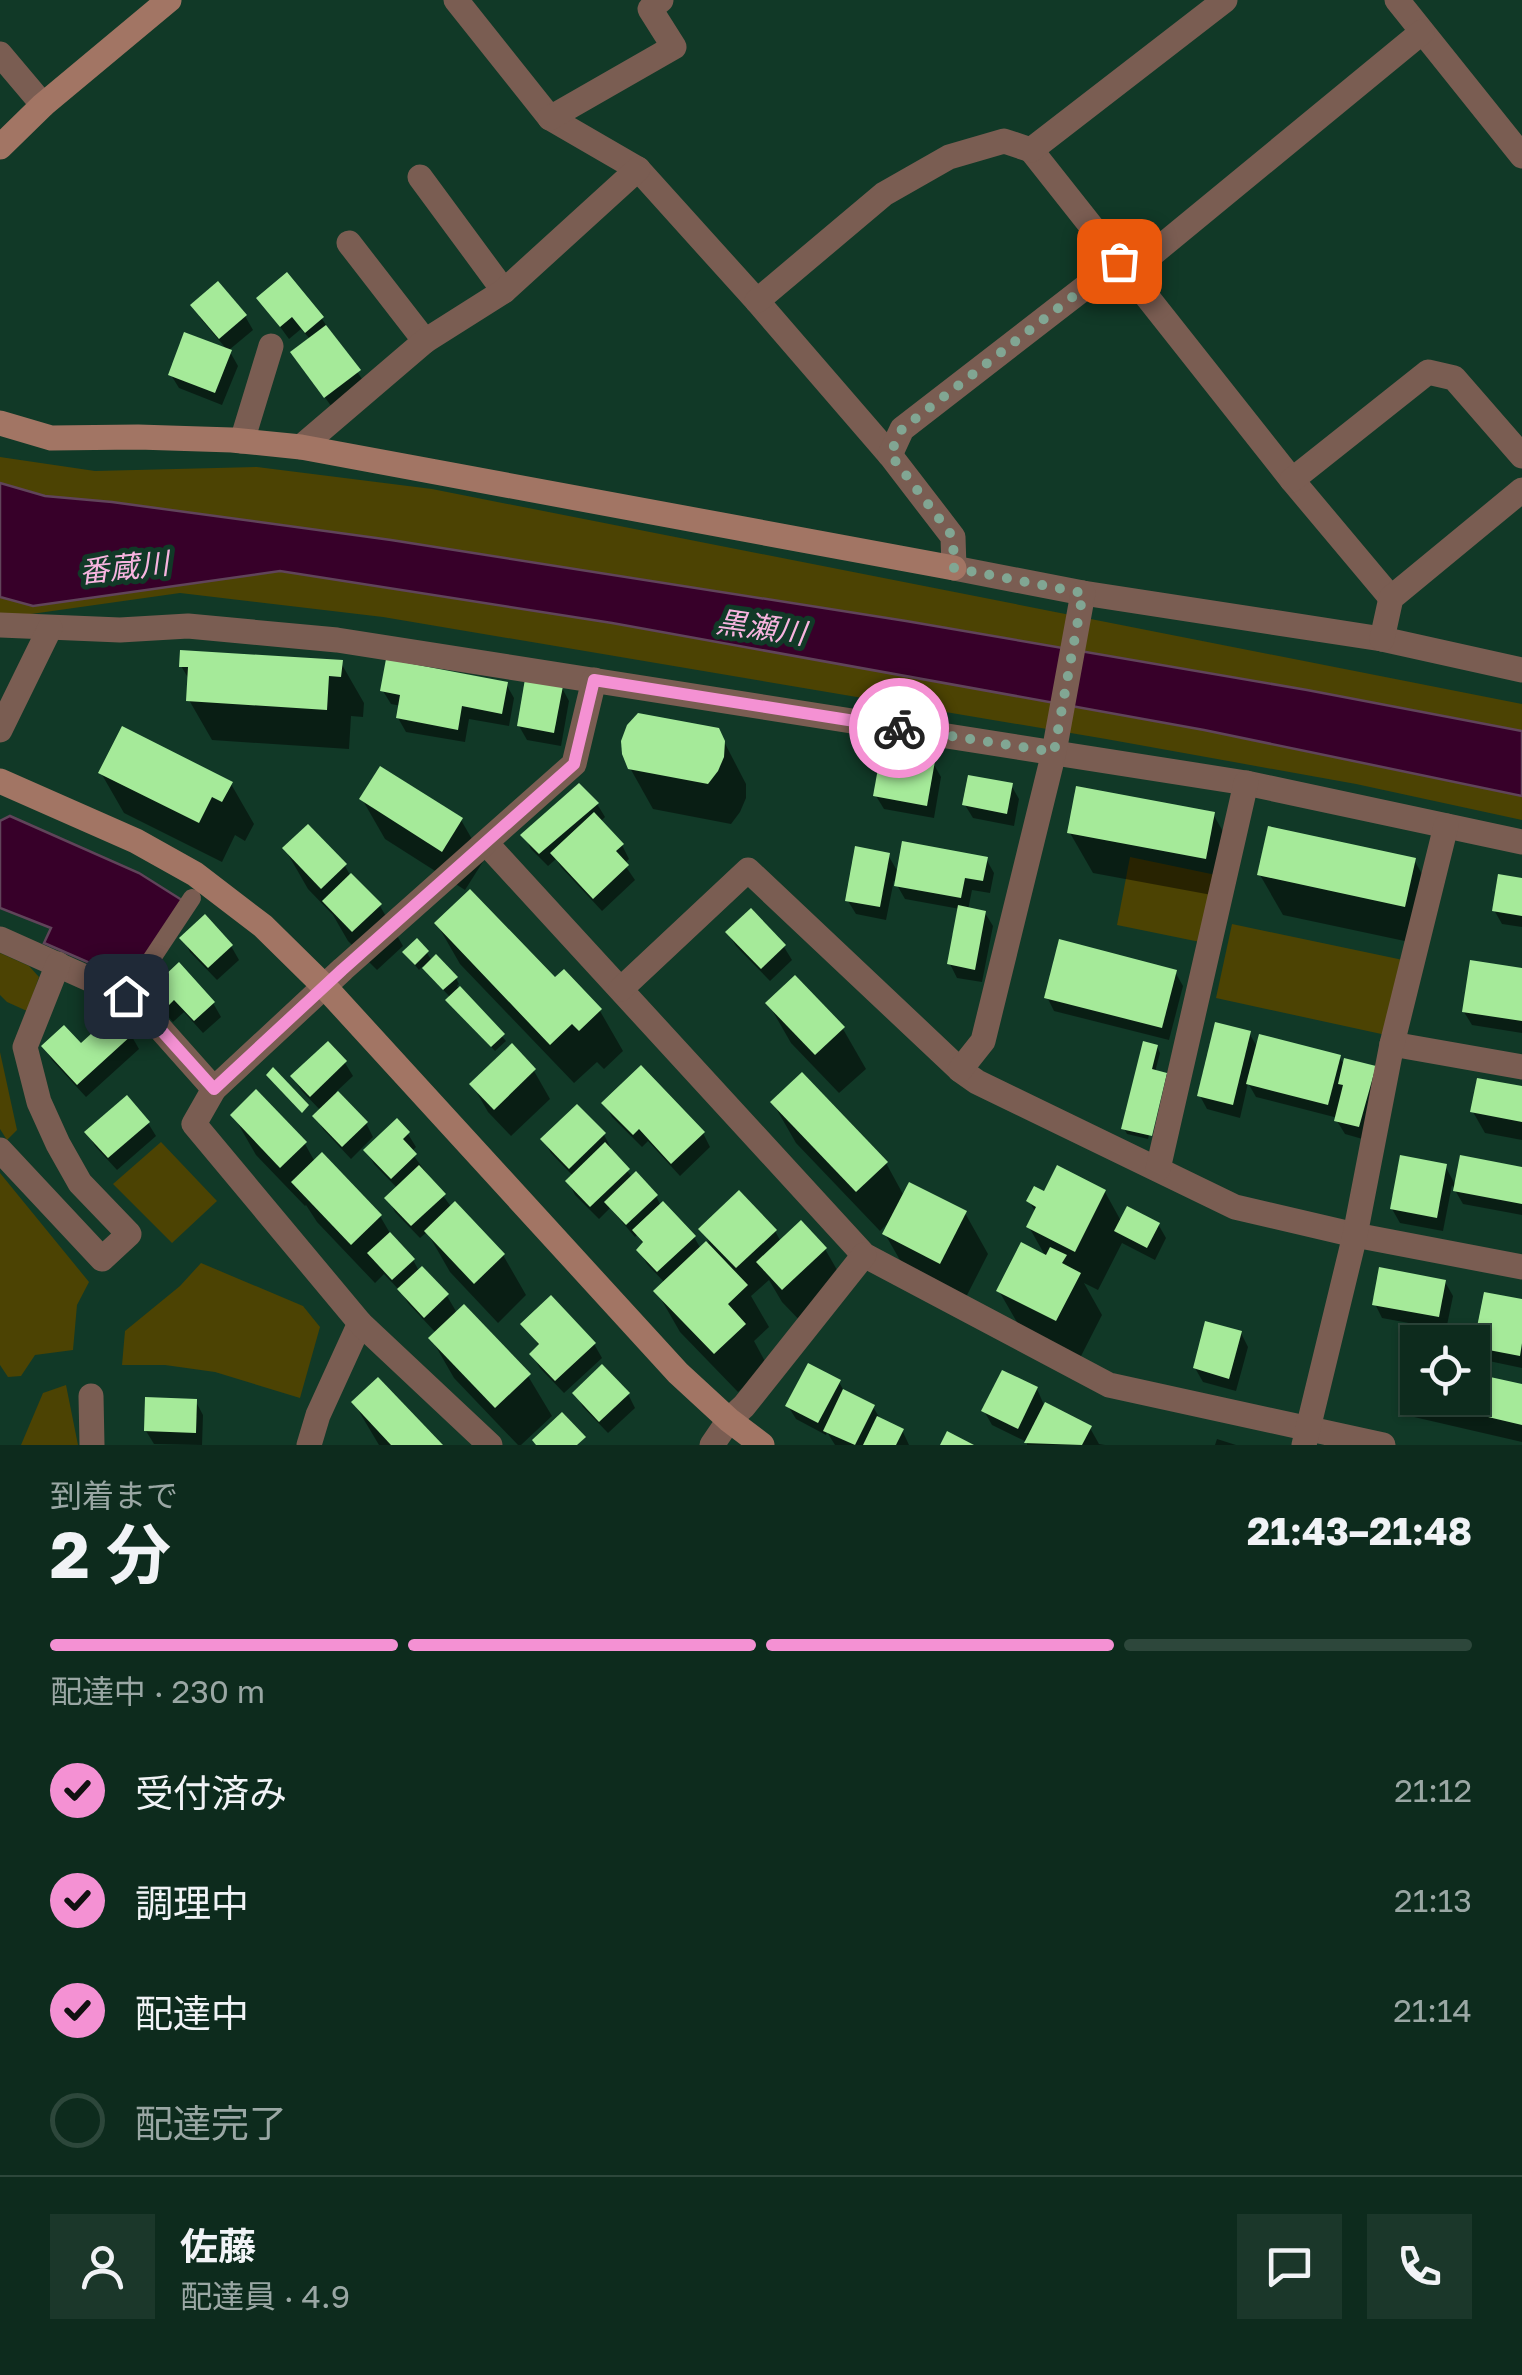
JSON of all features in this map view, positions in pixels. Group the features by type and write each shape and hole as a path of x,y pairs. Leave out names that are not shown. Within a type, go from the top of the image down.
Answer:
{"street":[{"path":"0,147 43,105 168,0"},
{"path":"456,0 550,118 638,169 758,300 890,454 953,537 954,568"},
{"path":"550,118 674,47 650,9 661,0"},
{"path":"1031,150 1225,0"},
{"path":"1397,0 1522,156"},
{"path":"890,454 902,429 1124,267 1422,32"},
{"path":"0,54 43,105"},
{"path":"758,300 884,194 949,158 1004,141 1031,150 1292,480 1392,598"},
{"path":"301,446 424,341 504,291 638,169"},
{"path":"420,177 504,291"},
{"path":"349,243 424,341"},
{"path":"242,441 271,346"},
{"path":"1292,480 1428,372 1454,378 1522,456"},
{"path":"0,423 51,438 138,437 301,446 954,568 1082,600 1382,639 1522,670"},
{"path":"1382,639 1392,598 1522,490"},
{"path":"960,1070 982,1041 1055,748 1082,600"},
{"path":"0,625 120,630 188,626 337,640 1055,748 1246,782 1522,842"},
{"path":"0,730 50,628"},
{"path":"490,1445 360,1324 194,1124 214,1089 574,764 594,680"},
{"path":"0,780 136,841 195,874 263,926 325,988 678,1374 762,1445"},
{"path":"1158,1169 1246,782"},
{"path":"1306,1436 1355,1235 1392,1044 1446,826"},
{"path":"486,843 864,1255 1109,1385 1306,1436 1384,1445"},
{"path":"621,989 748,870 977,1082 1235,1207 1522,1267"},
{"path":"0,939 134,1000 214,1089"},
{"path":"0,1150 102,1258 130,1234 80,1183 39,1102 25,1047 58,964"},
{"path":"1392,1044 1522,1066"},
{"path":"712,1445 864,1255"},
{"path":"309,1445 318,1415 360,1324"},
{"path":"91,1396 92,1445"}],"lane":[{"path":"126,996 192,898"}],"shaded area":[{"path":"0,457 95,471 257,467 432,489 1522,704 1522,820 1356,784 1106,739 383,617 180,593 17,616 0,613"},
{"path":"1130,857 1216,875 1200,942 1117,925"},
{"path":"1232,924 1403,960 1386,1035 1216,998"},
{"path":"0,953 29,966 39,977 27,1011 0,995"},
{"path":"0,1052 17,1130 7,1140 0,1129"},
{"path":"161,1142 217,1201 172,1243 113,1184"},
{"path":"0,1173 89,1282 77,1305 73,1350 35,1355 21,1376 8,1377 0,1365"},
{"path":"201,1263 303,1306 320,1327 300,1398 215,1372 165,1365 122,1365 125,1331 180,1286"},
{"path":"66,1385 78,1445 21,1445 43,1393"}],"water":[{"path":"0,483 45,496 391,540 906,621 1522,731 1522,796 1204,730 612,623 280,571 33,606 0,597"},
{"path":"10,816 139,873 185,902 131,981 44,943 51,928 0,908 0,821"}],"building":[{"path":"287,272 324,317 305,333 292,317 280,327 256,298"},
{"path":"218,281 247,315 219,339 190,305"},
{"path":"326,325 361,370 324,398 290,352"},
{"path":"184,332 232,350 215,393 168,375"},
{"path":"180,650 343,660 341,677 329,676 327,710 186,701 188,667 179,667"},
{"path":"386,659 508,682 502,714 462,706 458,730 396,718 400,695 380,691"},
{"path":"525,679 563,686 554,733 517,726"},
{"path":"638,713 719,728 725,741 724,757 708,784 628,769 621,741 627,725"},
{"path":"122,726 233,782 222,802 212,797 199,823 98,773"},
{"path":"881,752 935,761 927,806 873,796"},
{"path":"380,766 463,818 442,852 359,799"},
{"path":"968,775 1013,783 1007,814 962,805"},
{"path":"579,783 599,803 539,854 520,835"},
{"path":"1076,786 1215,812 1206,859 1067,833"},
{"path":"594,812 624,844 616,851 629,865 593,899 550,853"},
{"path":"308,824 347,864 321,889 282,848"},
{"path":"1268,826 1416,858 1405,907 1257,875"},
{"path":"902,841 988,857 983,881 965,878 961,898 894,886"},
{"path":"855,846 890,853 880,907 845,901"},
{"path":"351,873 382,904 352,932 322,901"},
{"path":"1498,874 1522,878 1522,916 1492,911"},
{"path":"470,889 555,977 564,969 602,1009 579,1031 572,1024 550,1045 434,923"},
{"path":"958,905 986,911 975,970 947,964"},
{"path":"751,908 786,945 761,969 725,932"},
{"path":"205,914 233,945 208,968 179,938"},
{"path":"417,938 429,951 415,965 402,952"},
{"path":"1059,939 1177,970 1162,1028 1044,998"},
{"path":"436,954 458,977 443,990 422,968"},
{"path":"1470,960 1522,968 1522,1021 1462,1012"},
{"path":"179,962 215,1002 194,1021 174,1000 164,1010 147,992"},
{"path":"795,975 845,1027 815,1055 765,1003"},
{"path":"460,986 505,1034 491,1047 445,1000"},
{"path":"114,1013 133,1034 77,1085 41,1046 64,1025 81,1043"},
{"path":"1215,1022 1251,1031 1233,1105 1197,1096"},
{"path":"1259,1034 1341,1055 1328,1105 1246,1084"},
{"path":"328,1041 347,1061 310,1097 290,1076"},
{"path":"1143,1041 1158,1045 1152,1069 1167,1073 1152,1136 1121,1129"},
{"path":"512,1043 536,1069 494,1110 469,1084"},
{"path":"1344,1058 1376,1066 1359,1127 1334,1121 1343,1085 1338,1084"},
{"path":"641,1065 705,1132 671,1164 639,1129 633,1135 601,1103"},
{"path":"273,1067 309,1105 302,1113 266,1075"},
{"path":"802,1072 888,1162 856,1192 770,1102"},
{"path":"1477,1078 1522,1086 1522,1122 1470,1112"},
{"path":"256,1089 307,1142 280,1168 230,1115"},
{"path":"338,1091 368,1122 342,1147 312,1116"},
{"path":"127,1095 150,1122 108,1158 84,1132"},
{"path":"577,1104 606,1133 569,1169 540,1139"},
{"path":"397,1118 410,1132 403,1139 417,1154 391,1179 363,1150"},
{"path":"605,1142 630,1169 590,1207 565,1181"},
{"path":"322,1152 382,1215 351,1245 291,1182"},
{"path":"1400,1155 1447,1164 1437,1218 1390,1209"},
{"path":"1460,1155 1522,1167 1522,1204 1453,1191"},
{"path":"419,1165 446,1194 411,1226 384,1198"},
{"path":"1057,1165 1106,1190 1075,1252 1026,1227 1036,1207 1026,1201 1034,1186 1044,1191"},
{"path":"636,1171 658,1195 626,1225 604,1202"},
{"path":"909,1182 967,1211 940,1264 882,1234"},
{"path":"739,1190 777,1230 736,1268 698,1229"},
{"path":"455,1201 505,1254 474,1284 424,1231"},
{"path":"663,1201 696,1236 657,1272 636,1250 643,1242 632,1230"},
{"path":"1127,1206 1160,1223 1147,1248 1114,1231"},
{"path":"801,1220 827,1248 782,1290 756,1262"},
{"path":"390,1232 415,1259 392,1280 367,1253"},
{"path":"706,1241 748,1285 728,1304 746,1324 714,1354 653,1291"},
{"path":"1021,1242 1046,1255 1050,1247 1067,1255 1062,1263 1081,1273 1056,1321 996,1291"},
{"path":"422,1266 449,1294 424,1318 397,1289"},
{"path":"1379,1267 1446,1280 1439,1317 1372,1305"},
{"path":"1484,1292 1522,1299 1520,1356 1490,1350 1490,1325 1477,1325"},
{"path":"551,1295 596,1343 555,1381 529,1354 539,1344 520,1324"},
{"path":"464,1304 531,1374 495,1408 428,1338"},
{"path":"1205,1321 1242,1331 1229,1379 1193,1368"},
{"path":"808,1363 841,1380 818,1423 785,1406"},
{"path":"602,1364 630,1393 599,1422 572,1393"},
{"path":"1002,1370 1038,1387 1018,1429 981,1411"},
{"path":"378,1377 443,1445 391,1445 351,1402"},
{"path":"1490,1377 1522,1384 1522,1425 1480,1415 1490,1415"},
{"path":"843,1389 875,1405 855,1445 823,1431"},
{"path":"145,1397 197,1399 196,1433 144,1431"},
{"path":"1045,1402 1092,1426 1082,1445 1024,1443"},
{"path":"562,1412 586,1437 577,1445 536,1445 532,1440"},
{"path":"877,1416 904,1429 896,1445 863,1445"},
{"path":"947,1431 974,1445 940,1445"}],"way so far":[{"path":"899,728 1054,752 1083,593 954,568 953,537 890,454 902,429 1119,261"}],"route":[{"path":"126,996 134,1000 214,1089 574,764 594,680 899,728"}],"water label":[{"name":"番蔵川","path":"124,568"},
{"name":"黒瀬川","path":"761,628"}]}
